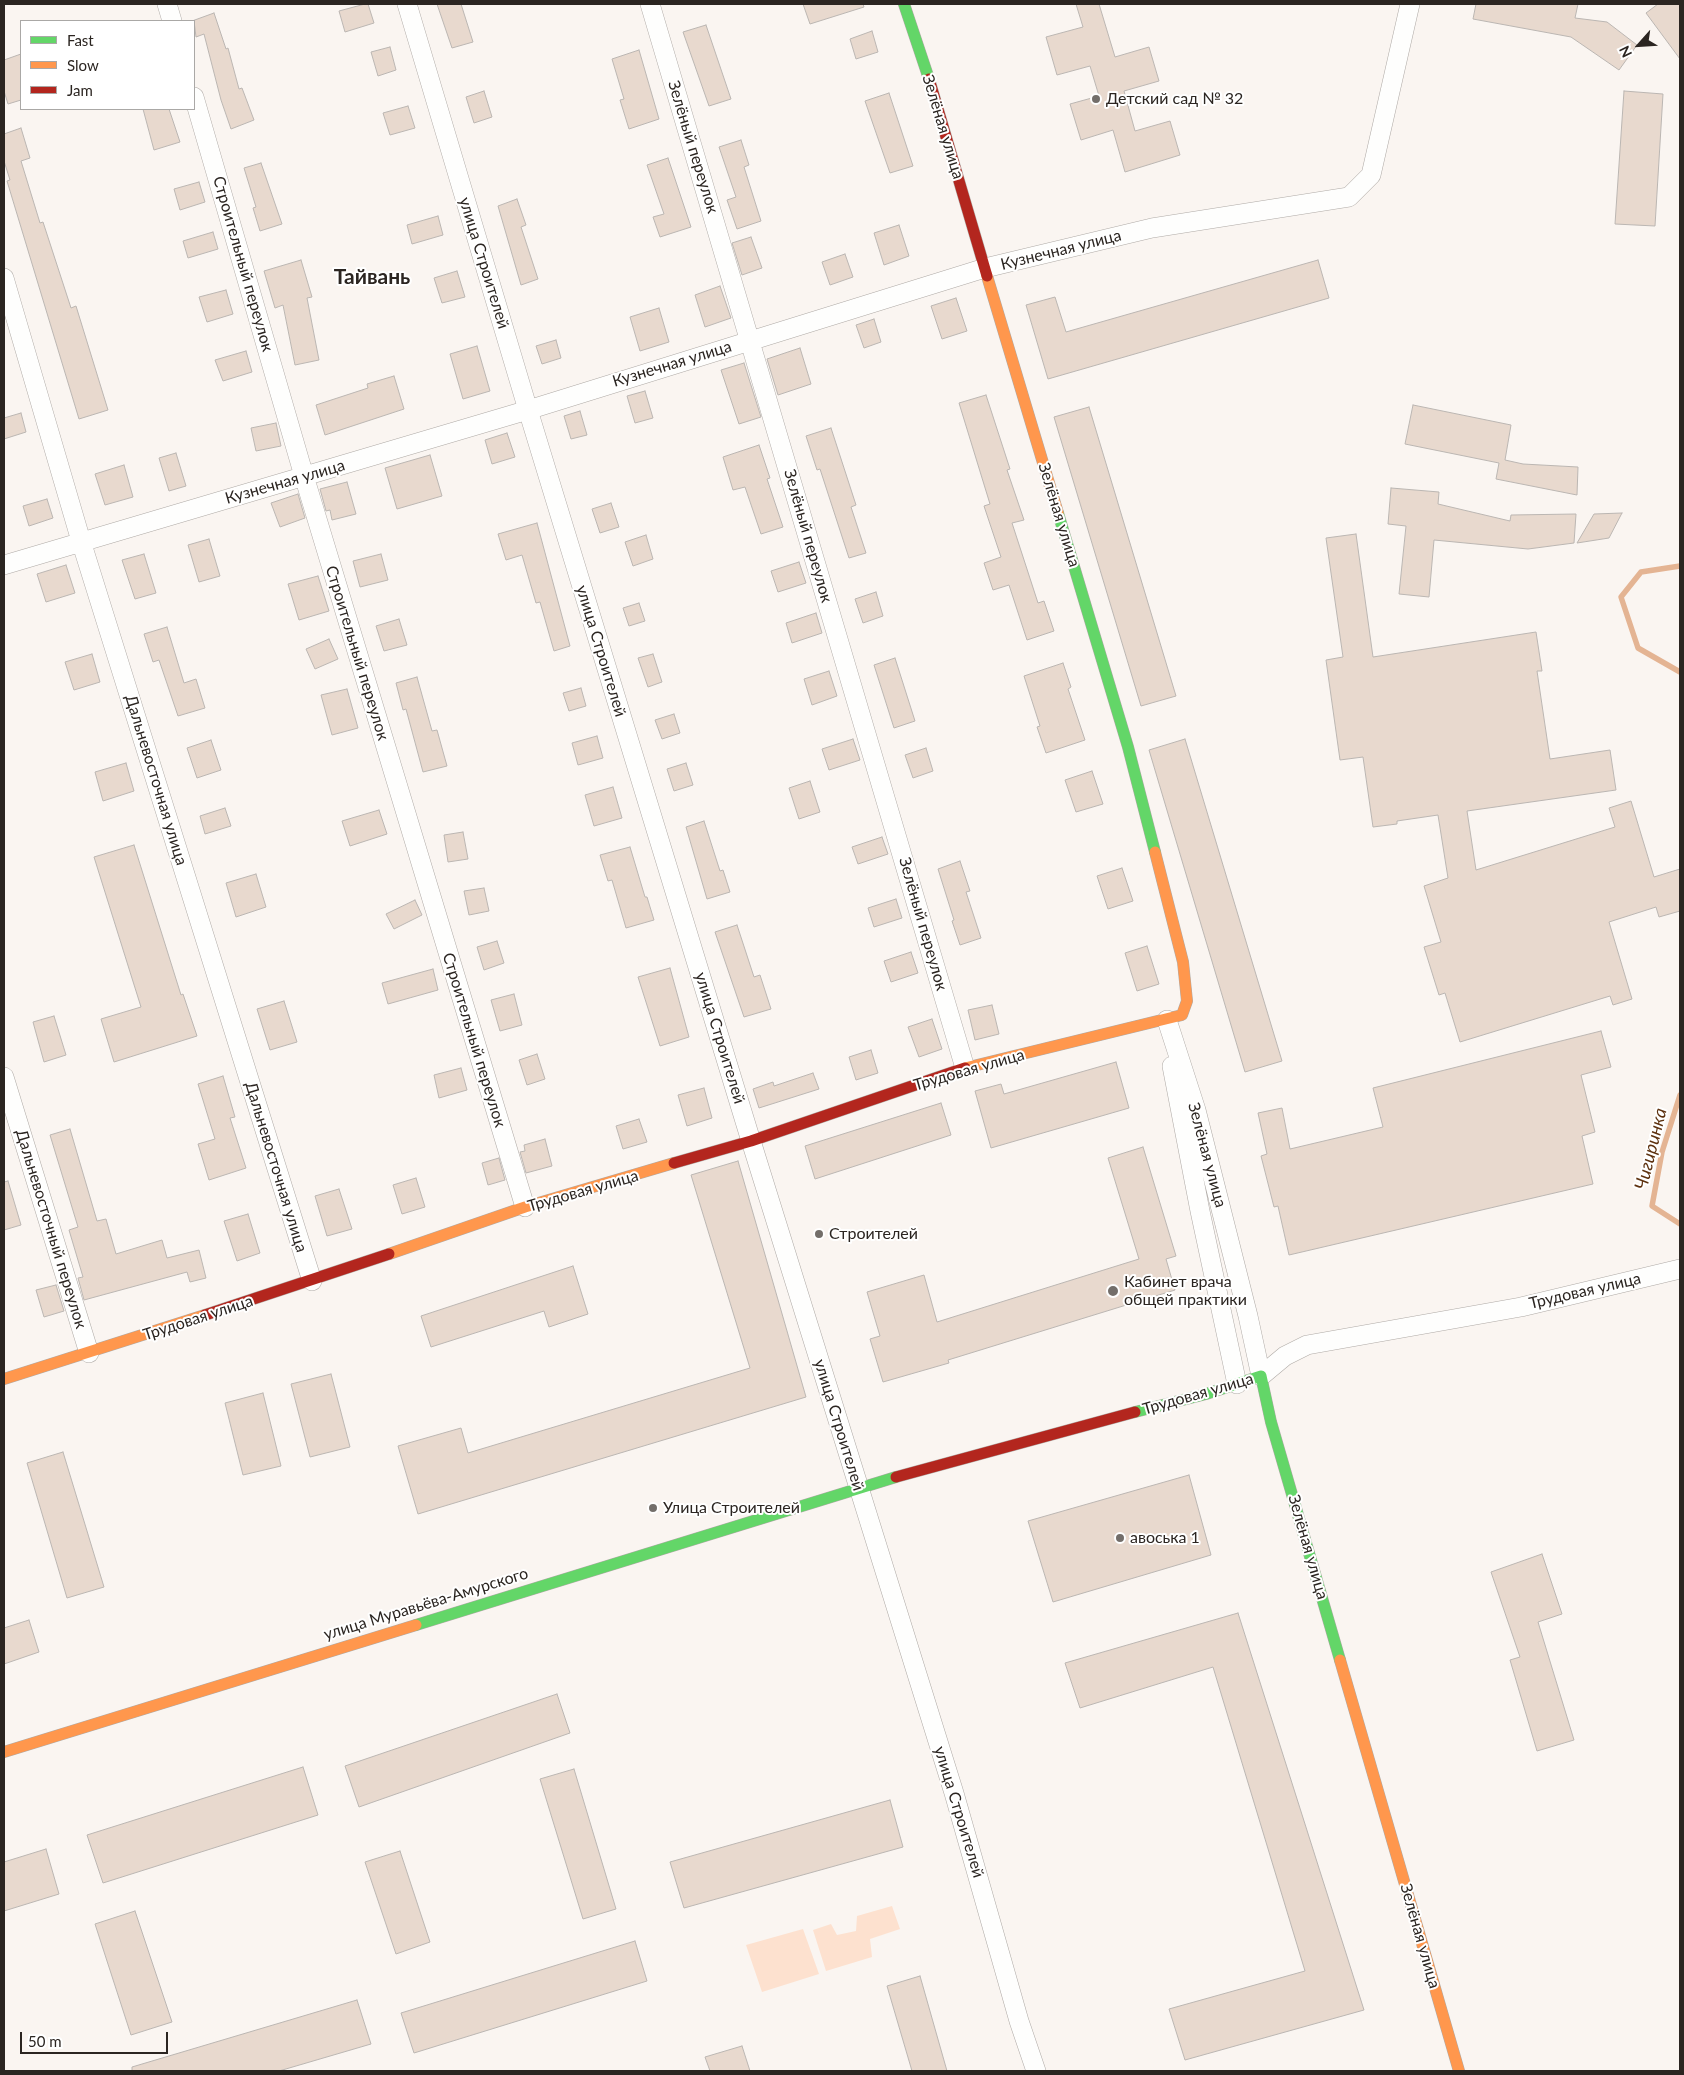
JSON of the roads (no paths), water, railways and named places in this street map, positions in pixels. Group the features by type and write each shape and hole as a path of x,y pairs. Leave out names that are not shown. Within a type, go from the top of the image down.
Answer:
{"street":[{"path":"167,4 172,20"},
{"name":"улица Строителей","path":"407,4 528,410 751,1141 954,1793 1019,2021 1036,2071"},
{"name":"Зелёный переулок","path":"650,4 965,1068"},
{"name":"Зелёная улица","path":"904,4 941,114 1128,747 1184,962 1187,1001 1182,1015 1167,1020"},
{"name":"Кузнечная улица","path":"4,565 528,410 985,268 1152,228 1348,197 1371,175 1410,4"},
{"name":"Строительный переулок","path":"195,100 304,476 525,1207"},
{"name":"Дальневосточная улица","path":"4,278 81,541 312,1282"},
{"name":"Зелёная улица","path":"1167,1020 1196,1110 1248,1316 1271,1422 1459,2071"},
{"name":"Зелёная улица","path":"1167,1020 1180,1112 1237,1384"},
{"name":"Трудовая улица","path":"4,1379 312,1282 525,1207 751,1141 965,1068 1167,1020"},
{"name":"Дальневосточный переулок","path":"4,1076 89,1352"},
{"name":"Трудовая улица","path":"858,1488 1066,1430 1206,1394 1261,1376 1286,1356 1307,1345 1521,1307 1680,1269"},
{"name":"улица Муравьёва-Амурского","path":"4,1752 858,1488"}],"waterway":[{"name":"Чигиринка","path":"1680,566 1641,572 1621,597 1638,648 1680,672"},
{"name":"Чигиринка","path":"1680,1095 1662,1152 1652,1206 1680,1224"}],"place":[{"name":"Детский сад № 32","path":"1096,99"},
{"name":"Строителей","path":"819,1234"},
{"name":"Кабинет врача общей практики","path":"1113,1291"},
{"name":"Улица Строителей","path":"653,1508"},
{"name":"авоська 1","path":"1120,1538"}],"district":[{"name":"Тайвань","path":"372,277"}]}
